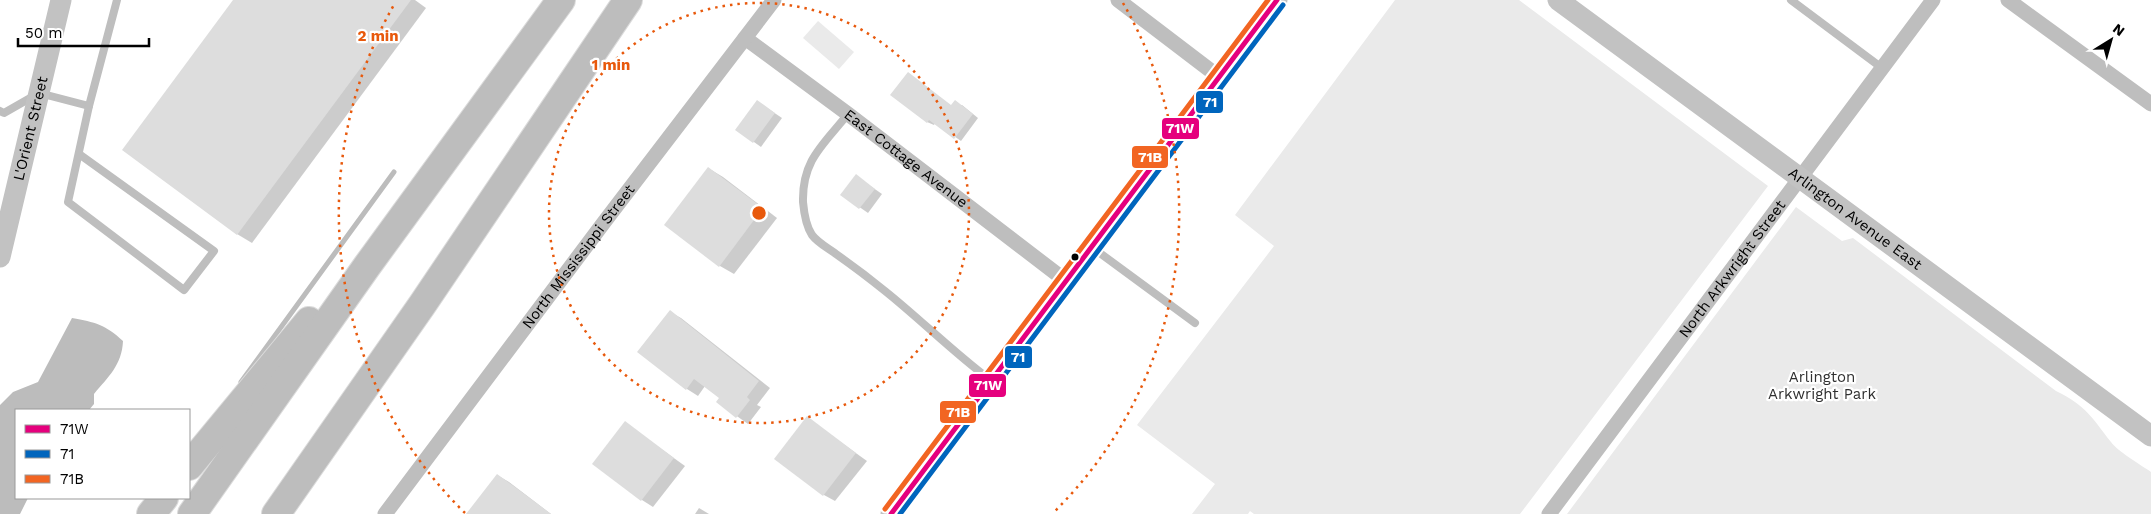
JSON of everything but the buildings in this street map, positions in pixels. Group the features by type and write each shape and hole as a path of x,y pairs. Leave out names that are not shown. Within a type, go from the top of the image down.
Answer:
{"highway":[{"path":"192,514 366,266 561,0"},
{"path":"276,514 422,305 628,0"},
{"path":"190,465 306,324 366,266"},
{"path":"298,514 385,378 422,305"},
{"path":"151,514 163,499"}],"street":[{"name":"L'Orient Street","path":"0,256 61,0"},
{"name":"North Mississippi Street","path":"385,514 774,0"},
{"path":"1118,0 1219,77"},
{"path":"892,514 1277,0"},
{"name":"Arlington Avenue East","path":"1558,0 2151,436"},
{"name":"North Arkwright Street","path":"1549,514 1933,0"},
{"path":"2008,0 2151,104"},
{"name":"East Cottage Avenue","path":"745,38 848,114 1066,281"}],"lane":[{"path":"79,154 214,251 184,290 68,202 89,106 117,0"},
{"path":"1791,0 1882,68"},
{"path":"0,111 4,113 39,94 89,106"},
{"path":"848,114 815,155 805,173 803,182 804,208 808,226 819,241 877,284 961,358 992,381"},
{"path":"1092,248 1194,323"}],"green space":[{"path":"1395,0 1519,0 1768,186 1520,514 1254,514 1250,511 1248,514 1192,514 1215,484 1137,425 1274,246 1235,215"},
{"path":"818,21 854,52 839,69 803,38"},
{"name":"Arlington Arkwright Park","path":"1796,207 1842,241 1853,238 2056,391 2082,407 2114,446 2151,472 2151,514 1567,514"}],"shaded area":[{"path":"72,318 100,325 123,341 117,364 94,394 94,404 90,409 15,409 15,499 28,499 20,514 0,514 0,405 13,392 38,382"}],"waterway":[{"path":"241,382 394,172"}],"transit line":[{"name":"71B","path":"885,509 1268,0"},
{"name":"71W","path":"891,514 1277,0"},
{"name":"71","path":"900,514 1283,5"}]}
